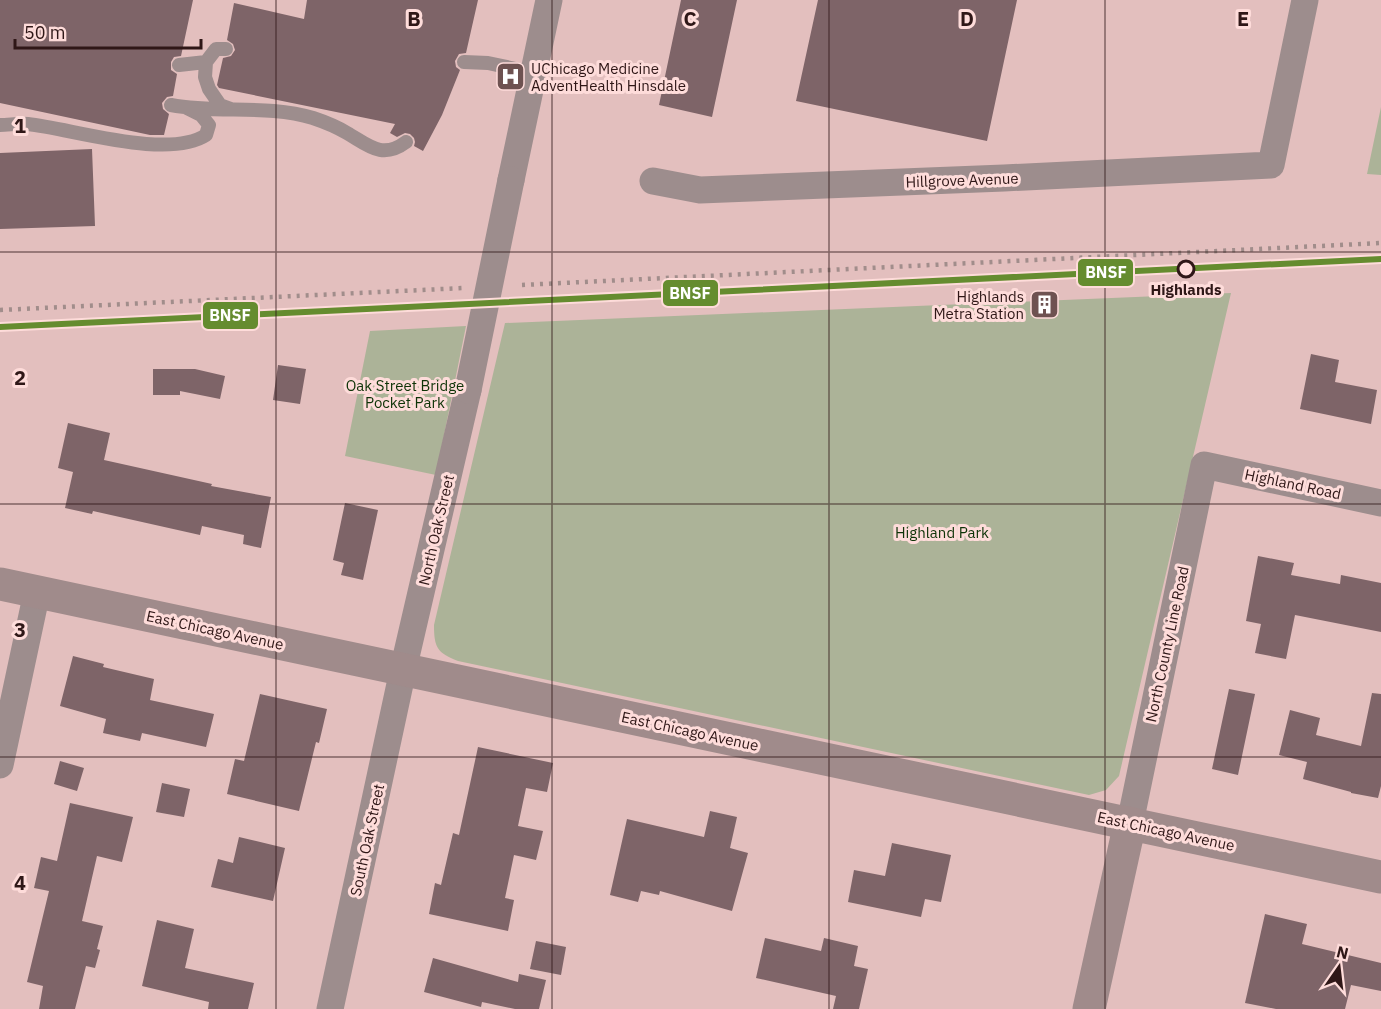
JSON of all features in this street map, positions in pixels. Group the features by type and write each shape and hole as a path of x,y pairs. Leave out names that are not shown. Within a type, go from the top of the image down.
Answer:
{"main road":[{"name":"East Chicago Avenue","path":"0,584 1381,877"},
{"path":"1089,1009 1130,823"}],"street":[{"path":"534,73 549,0"},
{"name":"Hillgrove Avenue","path":"653,181 700,190 1272,165 1305,0"},
{"name":"North Oak Street","path":"403,670 468,390 534,73"},
{"name":"Highland Road","path":"1204,465 1381,503"},
{"name":"North County Line Road","path":"1130,823 1204,465"},
{"path":"0,765 37,592"},
{"name":"South Oak Street","path":"330,1009 403,670"}],"lane":[{"path":"226,49 216,48 206,62 205,77 208,89 220,105 234,110"},
{"path":"179,65 206,62"},
{"path":"464,62 488,63 534,73"},
{"path":"171,105 187,108 282,111 314,119 346,132 373,149 383,151 399,147 406,142"},
{"path":"0,125 27,124 120,141 165,145 186,143 206,135 209,125 201,115 187,108"}],"green space":[{"path":"1381,107 1381,175 1367,174"},
{"name":"Highland Park","path":"1231,293 1119,776 1106,790 1089,795 458,661 441,652 436,644 434,625 505,323"},
{"name":"Oak Street Bridge Pocket Park","path":"466,326 436,475 345,456 370,331"}],"building":[{"path":"0,0 193,0 181,56 174,57 171,62 171,70 177,74 173,96 167,97 162,103 163,109 169,114 164,135 150,135 0,103"},
{"path":"307,0 478,0 466,53 459,54 455,61 456,67 460,70 442,115 423,151 414,146 414,138 410,134 405,133 397,137 390,133 395,124 219,88 217,85 223,58 231,56 235,50 233,44 227,40 234,3 304,19"},
{"path":"681,0 737,0 712,117 659,105"},
{"path":"818,0 1017,0 987,141 796,101"},
{"path":"92,149 95,226 0,229 0,153"},
{"path":"1311,354 1339,360 1335,382 1377,390 1371,424 1300,409"},
{"path":"278,365 306,369 300,404 273,400"},
{"path":"153,369 195,369 225,376 220,399 180,391 180,395 153,395"},
{"path":"68,423 110,433 104,460 212,484 211,486 271,497 261,548 243,544 244,535 202,526 200,535 93,511 92,514 65,508 73,472 58,468"},
{"path":"345,503 378,510 363,580 341,575 344,563 333,560"},
{"path":"1258,556 1294,563 1291,575 1340,584 1341,575 1381,583 1381,632 1295,615 1286,659 1255,653 1261,624 1246,621"},
{"path":"73,656 104,664 103,667 154,679 150,700 214,714 206,747 142,733 140,741 103,733 106,719 60,706"},
{"path":"1229,689 1255,694 1238,775 1212,769"},
{"path":"1372,693 1381,694 1381,786 1378,798 1303,779 1307,762 1279,755 1290,710 1320,718 1316,735 1361,746"},
{"path":"260,694 327,709 319,743 316,742 299,811 227,794 235,759 244,761"},
{"path":"478,747 553,763 547,792 526,788 518,826 543,831 536,860 514,855 505,898 514,900 508,931 429,914 435,883 441,885 453,833 459,835"},
{"path":"60,761 84,768 77,791 54,784"},
{"path":"162,783 190,789 184,817 156,812"},
{"path":"70,803 133,817 122,862 97,856 82,921 103,926 97,949 100,950 95,968 86,966 75,1009 39,1009 43,986 27,982 49,891 34,888 41,857 57,861"},
{"path":"710,811 737,817 730,848 748,853 732,911 660,891 659,895 641,891 638,902 610,895 627,819 704,837"},
{"path":"239,837 285,848 273,901 211,887 218,859 233,863"},
{"path":"892,843 951,855 941,902 925,899 921,917 848,902 854,870 885,876"},
{"path":"1265,914 1307,924 1302,944 1381,963 1381,991 1351,985 1345,1009 1276,1009 1245,1003"},
{"path":"157,920 194,929 185,968 254,983 248,1009 208,1009 209,1002 142,986"},
{"path":"765,938 821,951 824,938 858,946 854,966 868,969 859,1009 833,1009 836,996 756,978"},
{"path":"536,941 566,947 561,975 530,969"},
{"path":"433,958 518,982 519,974 546,980 539,1009 515,1009 482,1002 481,1007 424,992"}],"railway":[{"path":"522,285 1381,243"},
{"path":"0,310 464,288"}],"transit line":[{"name":"BNSF","path":"0,327 1381,259"}],"place":[{"name":"UChicago Medicine AdventHealth Hinsdale","path":"510,77"},
{"name":"Highlands","path":"1186,269"},
{"name":"Highlands Metra Station","path":"1045,305"}]}
